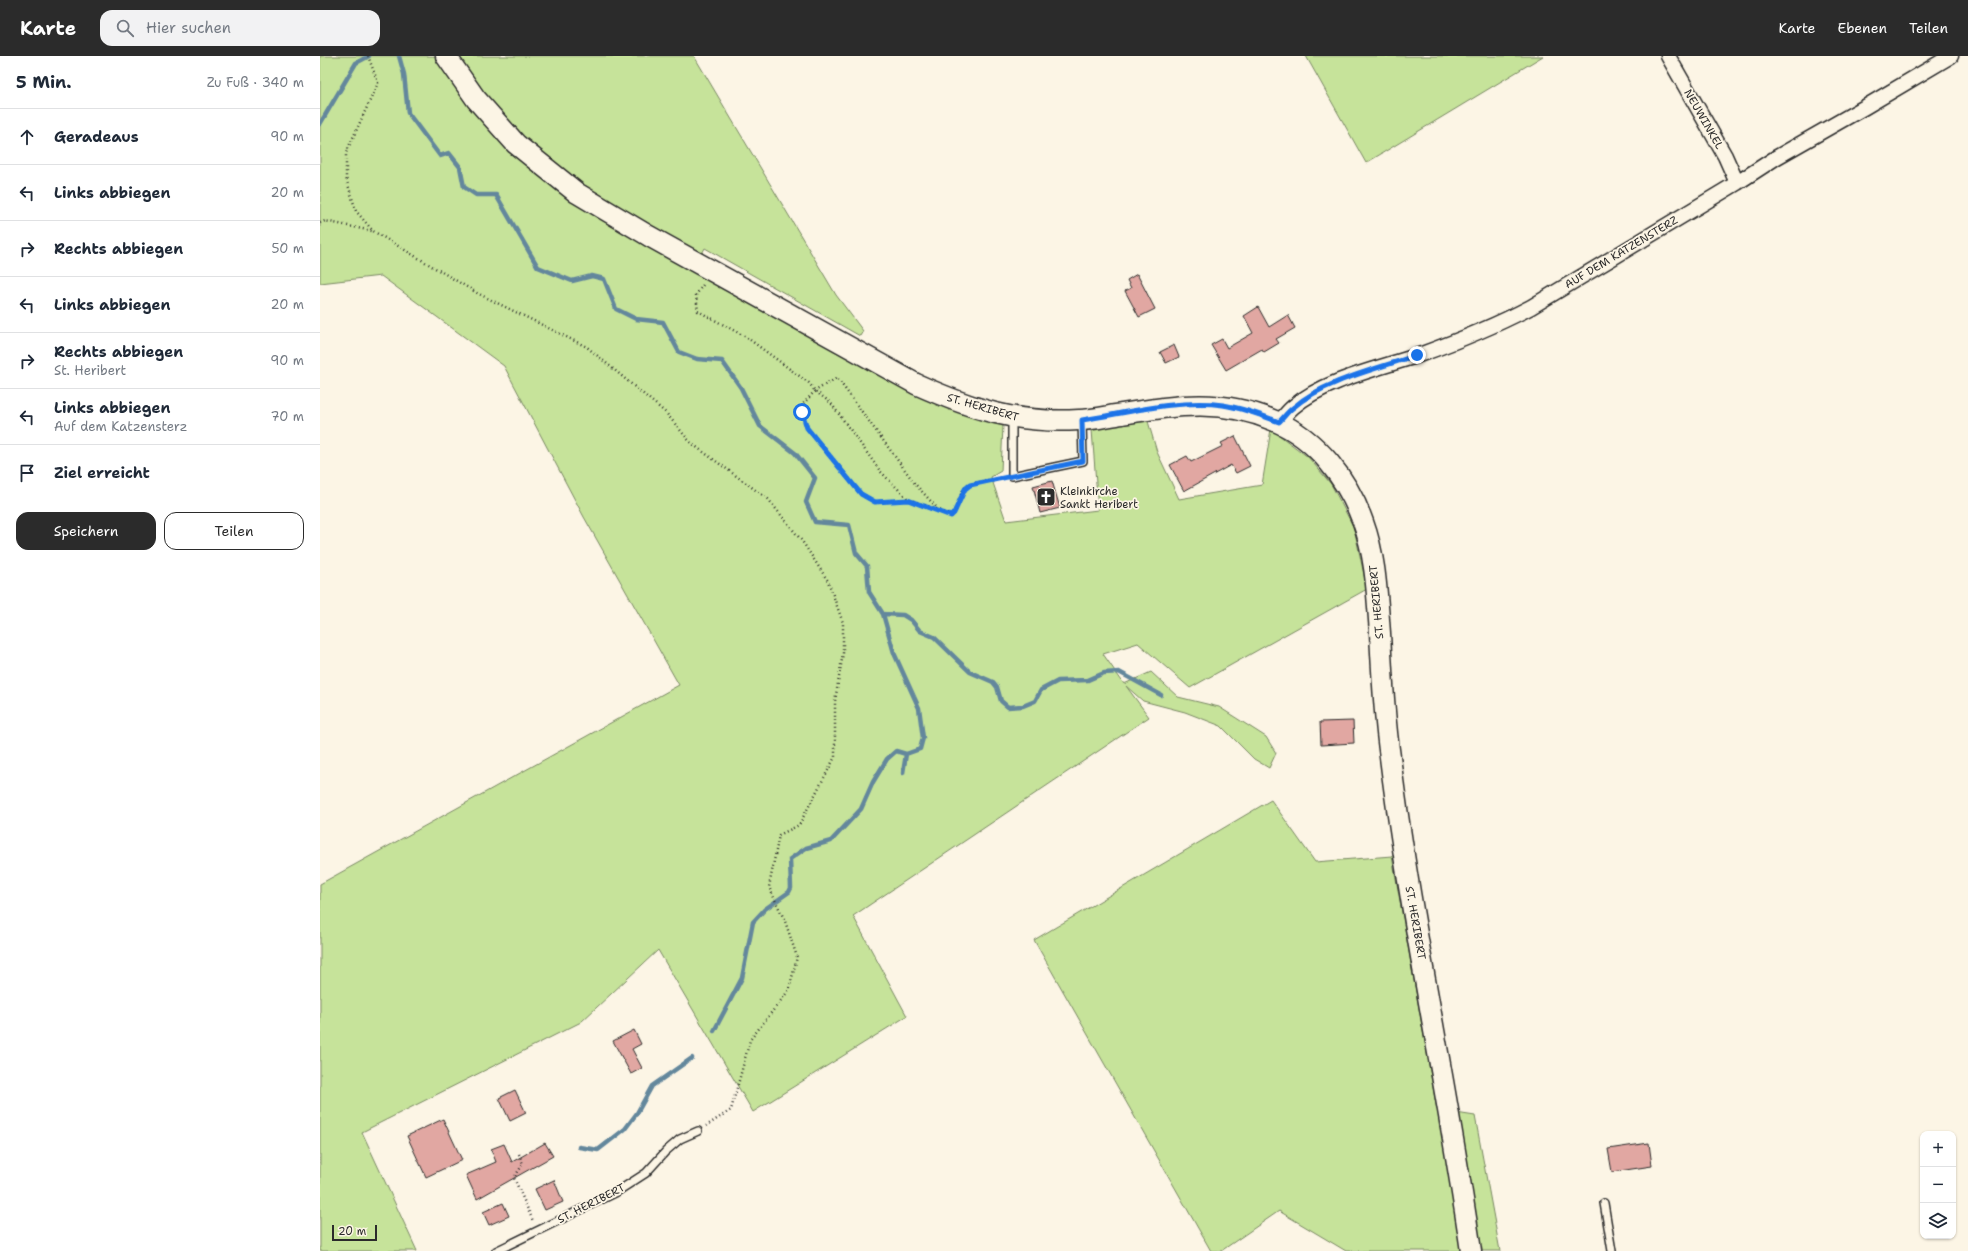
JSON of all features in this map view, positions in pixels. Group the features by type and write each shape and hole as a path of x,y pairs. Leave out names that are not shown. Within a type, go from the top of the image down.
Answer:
{"street":[{"name":"ST. HERIBERT","path":"446,56 476,99 516,144 577,193 649,236 855,352 916,384 958,402 1012,418 1048,421 1082,420 1192,405 1223,405 1252,412 1279,422 1304,438 1333,466 1352,498 1363,523 1372,553 1377,591 1389,754 1458,1162 1471,1251"},
{"name":"NEUWINKEL","path":"1668,56 1725,156 1737,183"},
{"name":"AUF DEM KATZENSTERZ","path":"1279,422 1294,407 1315,393 1355,376 1458,341 1500,323 1531,307 1737,183 1776,157 1951,56"}],"lane":[{"path":"1012,418 1012,476 1083,461 1082,420"},
{"name":"ST. HERIBERT","path":"496,1251 615,1193 646,1173 666,1151 680,1139 698,1131"},
{"path":"1604,1203 1612,1251"}],"path":[{"path":"368,56 378,84 346,153 346,178 356,211 373,231 477,293 587,347 666,413 691,443 768,499 802,541 828,581 843,623 843,653 835,701 835,757 799,826 779,835 769,887 780,908 797,957 789,990 750,1040 731,1110 698,1131"},
{"path":"320,223 325,221 373,231"},
{"path":"711,270 696,296 698,311 746,337 809,383 815,391 831,403 880,471 908,500"},
{"path":"938,510 916,485 837,378 815,391 803,404 802,412 807,428 861,494 875,502 908,500 951,516 954,513 965,489 970,485 1012,476"},
{"path":"519,1154 523,1164 514,1178 537,1230"}],"green space":[{"path":"320,56 694,56 836,295 863,331 860,336 705,248 694,268 915,391 1003,425 1001,471 991,477 1006,521 1098,510 1092,430 1147,418 1157,452 1179,499 1262,485 1271,429 1308,457 1331,484 1354,528 1367,589 1190,688 1138,643 1103,654 1124,684 1151,672 1178,697 1219,707 1266,737 1276,753 1269,768 1254,759 1221,726 1185,712 1143,701 1126,686 1149,717 853,916 907,1016 753,1112 658,950 581,1022 362,1132 417,1251 320,1251 320,884 679,685 584,517 504,366 381,276 320,283"},
{"path":"1306,56 1543,56 1366,163"},
{"path":"1271,800 1315,862 1392,856 1437,1110 1475,1116 1500,1251 1346,1251 1279,1211 1221,1251 1211,1251 1034,940"}],"building":[{"path":"1137,274 1155,309 1139,317 1125,291 1131,288 1127,280"},
{"path":"1258,307 1269,327 1288,315 1295,328 1276,339 1279,343 1264,352 1262,349 1226,370 1211,345 1222,339 1227,348 1253,333 1244,316"},
{"path":"1174,345 1179,357 1166,363 1160,352"},
{"path":"1235,436 1250,466 1236,473 1231,465 1184,491 1170,465 1187,456 1191,462 1223,446 1221,443"},
{"name":"Kleinkirche Sankt Heribert","path":"1052,481 1060,508 1040,513 1033,486"},
{"path":"1353,721 1354,743 1321,745 1320,722"},
{"path":"634,1030 641,1044 632,1049 642,1068 631,1074 613,1041"},
{"path":"515,1090 526,1113 510,1121 499,1098"},
{"path":"443,1119 462,1160 426,1177 407,1136"},
{"path":"545,1143 553,1156 477,1199 466,1175 496,1162 491,1149 504,1144 512,1162"},
{"path":"1649,1143 1652,1166 1612,1172 1608,1149"},
{"path":"554,1180 563,1202 545,1210 535,1189"},
{"path":"503,1203 509,1216 489,1225 483,1212"}],"waterway":[{"path":"320,124 356,63 369,56"},
{"path":"399,56 404,74 408,113 440,156 449,153 460,167 464,187 476,195 496,195 538,267 572,281 592,276 604,279 616,309 636,319 663,322 679,352 697,359 722,361 741,388 760,426 795,453 815,478 806,502 815,522 849,525 856,553 867,566 869,592 883,614 894,653 919,708 923,738 920,749 906,754 896,751 887,759 873,782 861,809 831,841 806,848 790,859 791,888 789,892 765,909 753,922 742,978 714,1031"},
{"path":"883,614 903,615 911,620 920,631 934,637 970,672 993,682 997,687 1001,701 1008,707 1023,706 1035,701 1041,690 1058,681 1088,680 1104,673 1119,672 1161,695"},
{"path":"903,773 906,754"},
{"path":"579,1147 598,1150 625,1129 637,1113 652,1086 692,1058"}],"place":[{"name":"Kleinkirche Sankt Heribert","path":"1046,497"}],"route":[{"path":"802,412 807,428 861,494 875,502 908,500 951,516 954,513 965,489 970,485 1083,461 1082,420 1162,408 1192,405 1223,405 1252,412 1279,422 1294,407 1315,393 1355,376 1417,355"}]}
